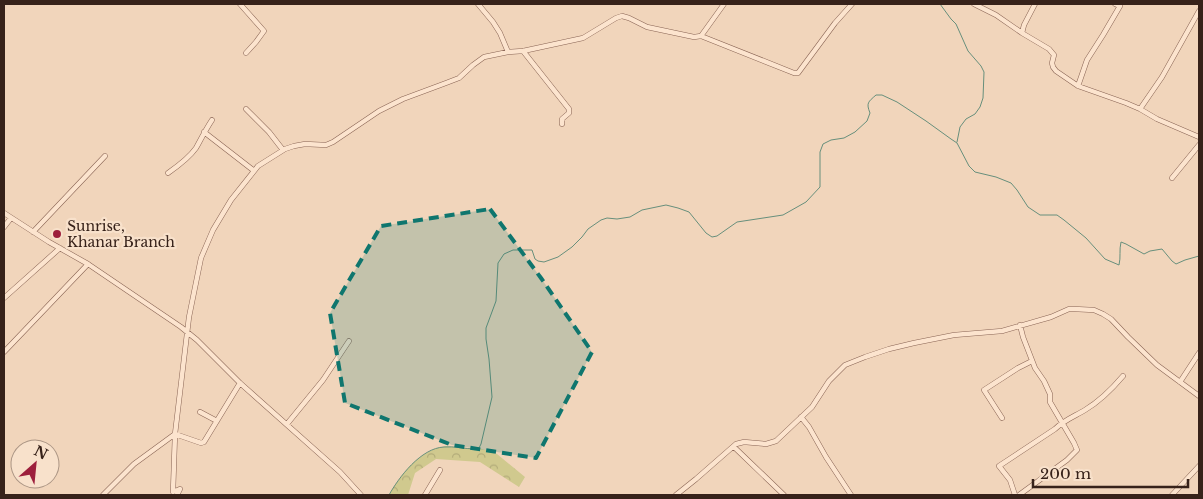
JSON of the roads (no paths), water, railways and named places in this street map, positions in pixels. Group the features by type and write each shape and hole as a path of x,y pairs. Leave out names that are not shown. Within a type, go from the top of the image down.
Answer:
{"street":[{"path":"240,4 264,31 246,52"},
{"path":"478,4 496,28 508,52"},
{"path":"701,36 724,4"},
{"path":"178,495 180,489 173,492 175,434 187,332 201,258 213,230 231,200 258,166 283,150 294,146 304,144 326,145 333,142 379,111 402,99 459,78 484,58 583,38 622,16 647,27 694,38 701,36 798,73 835,23 852,4"},
{"path":"974,4 996,15 1052,51 1054,55 1053,67 1078,86 1140,109 1157,119 1199,137"},
{"path":"1022,33 1024,25 1036,4"},
{"path":"1078,86 1087,60 1120,6 1115,4"},
{"path":"1140,109 1162,77 1199,11"},
{"path":"523,51 569,109 568,114 562,119 562,124"},
{"path":"246,108 283,150"},
{"path":"168,173 195,150 212,120"},
{"path":"204,132 253,170"},
{"path":"1172,178 1199,145"},
{"path":"33,232 105,156"},
{"path":"4,213 88,264 187,332 240,383 340,472 361,495"},
{"path":"4,227 11,218"},
{"path":"4,298 60,248"},
{"path":"4,352 88,264"},
{"path":"676,495 734,446 744,442 766,444 776,441 812,407 829,381 845,366 889,349 954,336 1002,331 1051,317 1068,309 1094,310 1111,319 1157,365 1199,396"},
{"path":"1019,495 1068,460 1077,450 1050,402 1050,394 1032,361 1020,325"},
{"path":"287,424 323,380 348,341"},
{"path":"1180,382 1199,353"},
{"path":"1002,418 984,390 1032,361"},
{"path":"1015,495 1010,480 999,466 1062,422 1099,401 1123,376"},
{"path":"175,434 203,443 240,383"},
{"path":"200,412 217,421"},
{"path":"801,417 851,495"},
{"path":"103,495 134,464 175,434"},
{"path":"734,446 784,495"},
{"path":"1172,495 1199,466"},
{"path":"425,495 440,470"}],"waterway":[{"path":"940,4 956,24 968,51 984,72 983,98 980,107 960,127 957,142"},
{"path":"389,495 405,472 427,452 444,447 476,449 481,444 492,397 486,328 496,301 498,263 504,254 513,250 532,250 535,259 544,262 558,257 572,247 588,229 601,220 630,217 642,210 666,205 689,212 706,233 712,237 717,236 737,222 783,215 806,202 820,187 820,152 823,144 831,140 844,138 855,132 867,121 870,113 868,103 876,95 882,95 897,102 957,143 969,166 975,172 1011,183 1028,207 1040,215 1057,215 1086,238 1105,259 1119,265 1121,242 1144,254 1162,249 1176,264 1199,256"}],"place":[{"name":"Sunrise, Khanar Branch","path":"57,234"}]}
